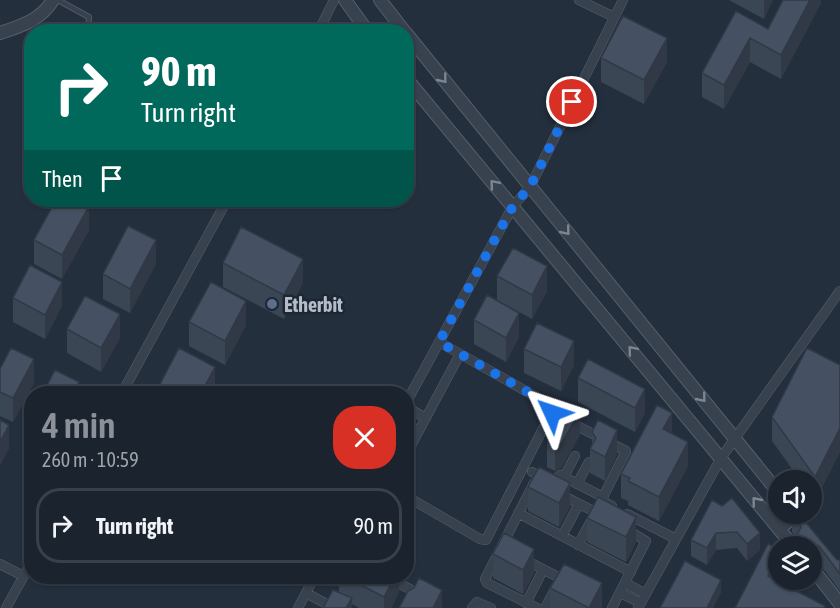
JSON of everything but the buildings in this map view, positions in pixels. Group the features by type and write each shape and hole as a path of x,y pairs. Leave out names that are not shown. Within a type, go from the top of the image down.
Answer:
{"street":[{"path":"25,24 47,10 53,0"},
{"path":"322,24 334,0"},
{"path":"345,0 362,24"},
{"path":"380,0 400,24"},
{"path":"579,0 614,17"},
{"path":"414,390 513,206 530,187 623,0"},
{"path":"0,33 24,24"},
{"path":"414,42 768,480"},
{"path":"414,88 785,536"},
{"path":"126,386 223,207"},
{"path":"620,592 639,606 721,458 840,291"},
{"path":"414,501 480,539 486,540 552,413 552,407 549,404 439,342"},
{"path":"414,440 460,354"},
{"path":"414,410 426,418"},
{"path":"552,413 626,451 603,497"},
{"path":"414,428 419,431"},
{"path":"564,477 575,456"},
{"path":"578,484 589,462"},
{"path":"532,472 552,482 559,475 564,477 603,497 604,502 676,539"},
{"path":"537,608 485,580 509,552 518,513 536,482 646,540 613,607 603,600"},
{"path":"562,536 579,504"},
{"path":"578,544 595,512"},
{"path":"518,513 631,572"},
{"path":"779,529 787,524"},
{"path":"509,552 571,584"},
{"path":"0,564 23,576 6,608"},
{"path":"526,603 543,570"},
{"path":"545,608 561,579"},
{"path":"822,581 840,604"},
{"path":"625,583 646,594"},
{"path":"298,608 311,584"},
{"path":"397,584 414,596 425,598"},
{"path":"306,593 334,608"},
{"path":"472,608 477,602 491,608"}],"lane":[{"path":"58,0 89,17 89,24"}],"place":[{"name":"Etherbit","path":"272,304"}],"route":[{"path":"552,413 553,409 549,404 439,342 513,206 530,187 572,102"}]}
